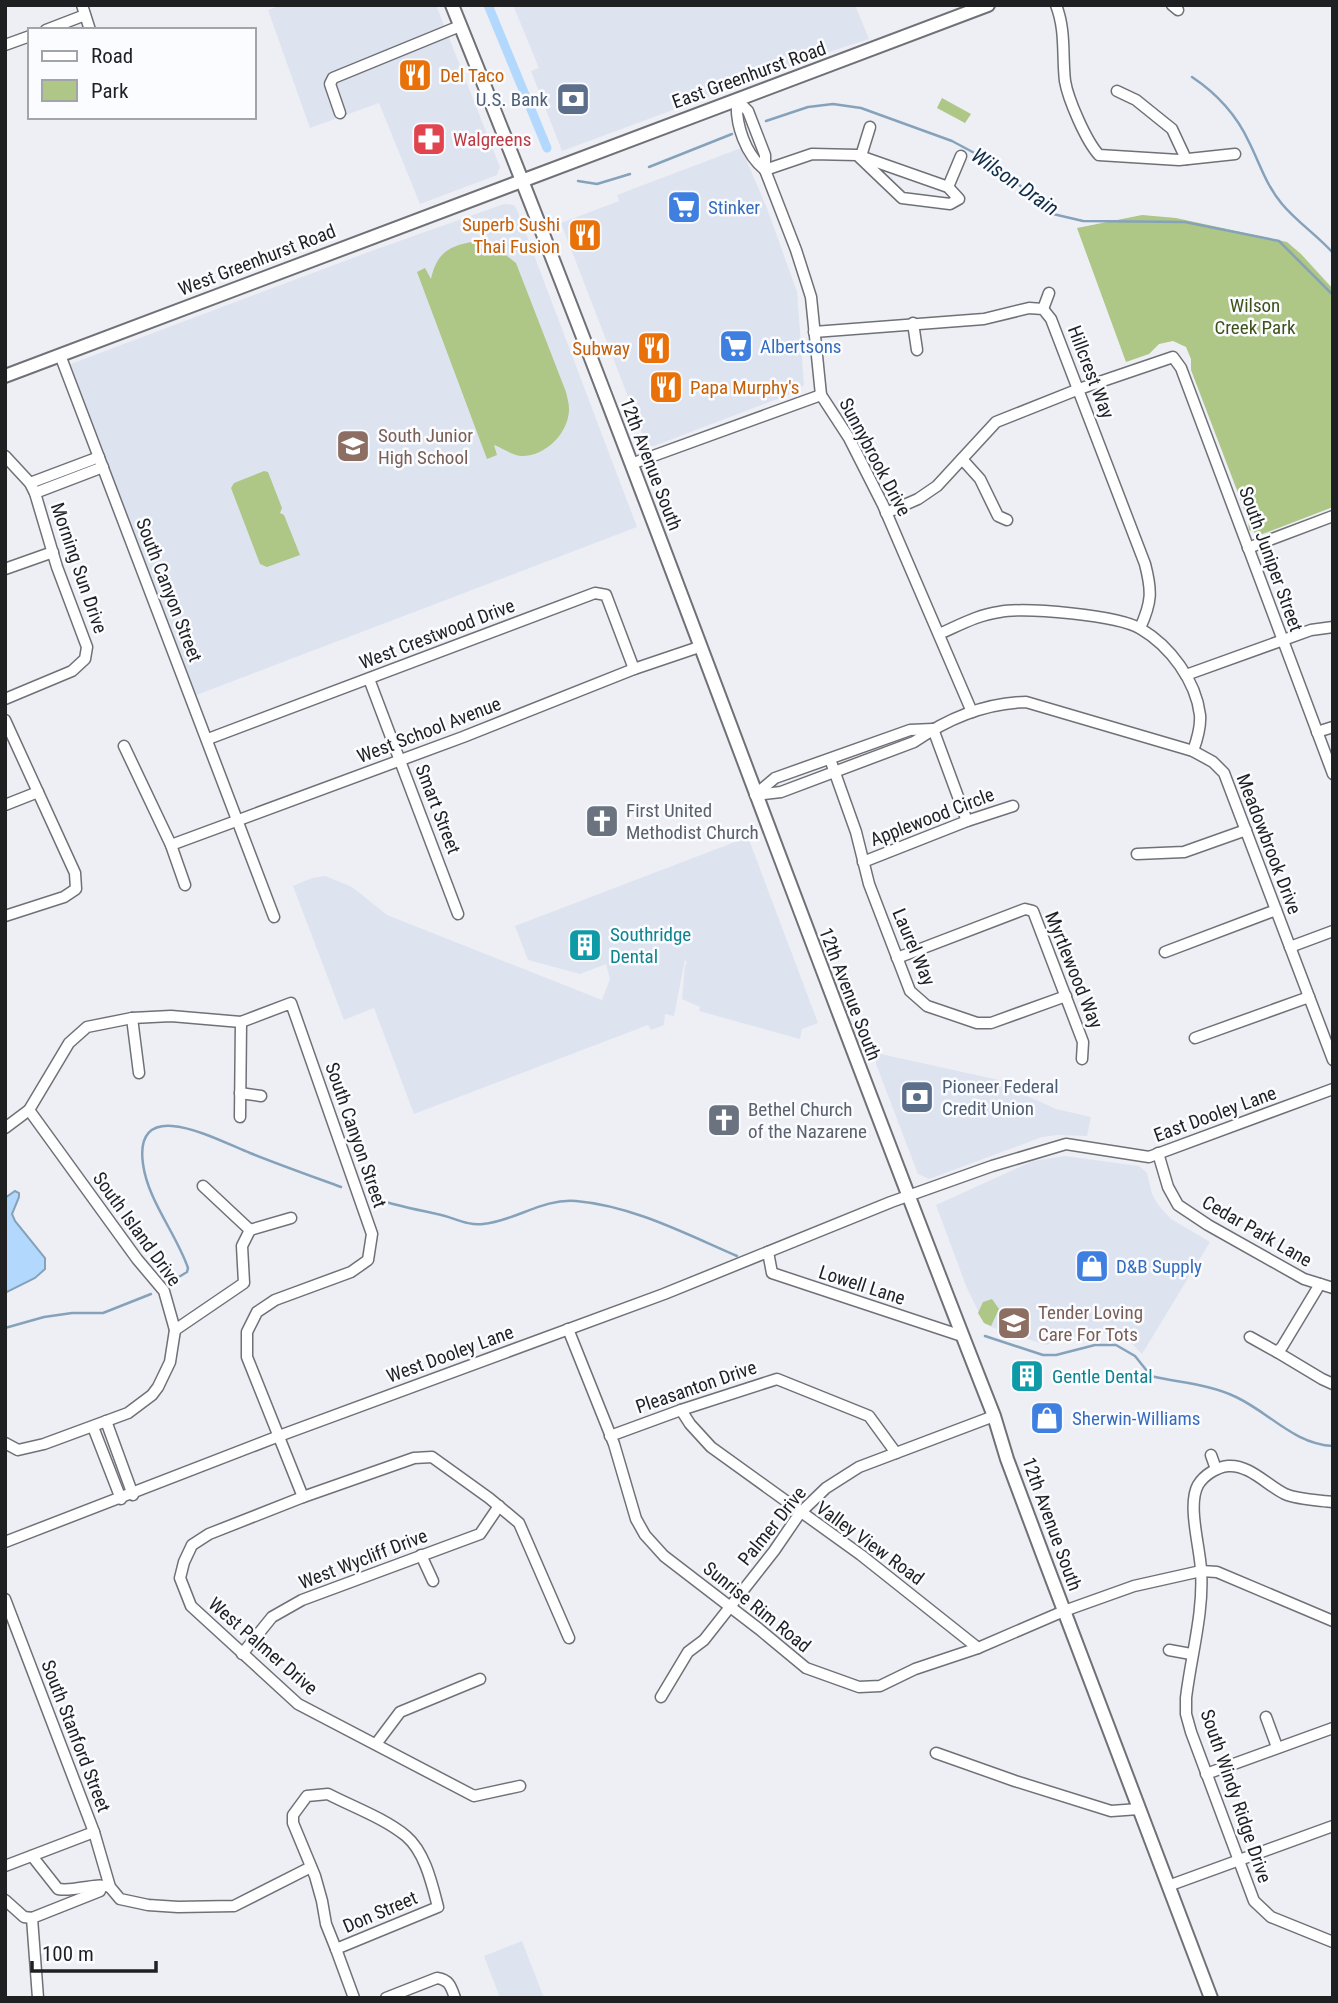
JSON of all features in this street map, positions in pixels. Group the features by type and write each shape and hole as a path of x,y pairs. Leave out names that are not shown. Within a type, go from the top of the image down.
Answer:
{"main road":[{"name":"12th Avenue South","path":"452,5 523,180 907,1197 993,1416 1211,1998"},
{"name":"East Greenhurst Road","path":"523,180 988,5"},
{"name":"West Greenhurst Road","path":"5,376 523,180"}],"street":[{"path":"1056,5 1064,33 1065,83 1088,144 1099,155 1200,160 1235,154"},
{"path":"50,28 83,10 89,28"},
{"path":"340,113 330,84 334,78 460,26"},
{"path":"5,45 28,37"},
{"path":"1117,91 1136,100 1172,129 1186,159"},
{"name":"Sunnybrook Drive","path":"737,100 748,111 765,155 765,170 811,297 821,395 849,438 886,513 972,712"},
{"path":"859,155 870,127"},
{"path":"765,170 812,153 859,155 948,187 960,199 950,204 902,198 859,155"},
{"path":"948,187 961,156"},
{"path":"814,332 984,319 1029,308 1043,309 1049,293"},
{"name":"Hillcrest Way","path":"1043,309 1051,318 1145,564 1151,587 1149,609 1140,628"},
{"path":"913,323 916,351"},
{"name":"South Canyon Street","path":"60,355 274,917"},
{"name":"South Juniper Street","path":"1079,389 1174,357 1181,368 1333,774"},
{"path":"886,513 930,492 996,422 1079,389"},
{"path":"631,464 821,395"},
{"path":"5,456 33,488 101,462"},
{"path":"962,459 980,479 998,516 1007,520"},
{"name":"Morning Sun Drive","path":"5,699 72,671 85,659 87,647 57,567 33,488"},
{"path":"1248,548 1333,516"},
{"path":"5,569 53,552"},
{"name":"West Crestwood Drive","path":"208,739 594,593 606,595 634,669"},
{"path":"939,634 981,615 1002,611 1110,617 1140,628 1165,646 1186,675 1200,716 1199,735 1194,751"},
{"path":"1186,675 1311,630 1333,627"},
{"name":"West School Avenue","path":"171,845 634,669 699,647"},
{"name":"Smart Street","path":"369,679 458,914"},
{"name":"Meadowbrook Drive","path":"755,795 781,792 914,742 933,729 994,704 1026,702 1194,751 1213,762 1224,773 1333,1060"},
{"path":"5,720 75,873 76,888 64,897 5,916"},
{"path":"1317,732 1333,727"},
{"path":"933,729 967,821"},
{"name":"Meadowbrook Drive","path":"755,795 775,778 910,730 933,729"},
{"path":"124,746 171,845 185,885"},
{"name":"Laurel Way","path":"830,759 897,958 910,991 918,1000 927,1006 977,1023 992,1023 1066,996"},
{"path":"5,805 38,792"},
{"name":"Applewood Circle","path":"863,862 1013,806"},
{"path":"1137,854 1184,852 1247,830"},
{"name":"Myrtlewood Way","path":"897,958 1025,909 1033,911 1083,1042 1082,1059"},
{"path":"1165,952 1276,911"},
{"path":"1290,947 1333,931"},
{"path":"1195,1038 1309,997"},
{"name":"South Canyon Street","path":"241,1022 291,1003 372,1234 368,1260 351,1272 275,1300 257,1312 247,1332 247,1357 303,1497"},
{"path":"5,1128 29,1110 69,1043 87,1027 132,1018 171,1016 241,1022 240,1117"},
{"path":"132,1018 139,1073"},
{"name":"East Dooley Lane","path":"907,1197 992,1166 1066,1144 1149,1157 1333,1089"},
{"path":"240,1093 261,1096"},
{"name":"South Island Drive","path":"5,1443 18,1450 44,1444 128,1412 152,1395 158,1387 170,1362 175,1330 164,1291 29,1110"},
{"name":"Cedar Park Lane","path":"1158,1153 1168,1187 1178,1205 1304,1279 1333,1288"},
{"path":"203,1186 250,1230"},
{"name":"West Dooley Lane","path":"5,1542 133,1495 279,1436 568,1329 907,1197"},
{"path":"175,1330 244,1283 242,1247 250,1230 291,1218"},
{"name":"Lowell Lane","path":"768,1252 772,1273 962,1336"},
{"path":"1277,1352 1320,1284"},
{"name":"Sunrise Rim Road","path":"568,1329 610,1436 636,1519 645,1535 664,1556 806,1668 859,1687 880,1686 915,1669 978,1648 1064,1611 1134,1586 1201,1572"},
{"path":"1251,1338 1333,1384"},
{"name":"Pleasanton Drive","path":"610,1436 777,1379 869,1416 896,1453"},
{"name":"Valley View Road","path":"681,1410 711,1447 861,1555 978,1648"},
{"name":"Palmer Drive","path":"662,1697 688,1652 704,1640 774,1551 800,1513 836,1481 859,1468 993,1416"},
{"path":"106,1421 133,1495"},
{"path":"93,1427 121,1499"},
{"path":"1211,1455 1216,1469 1237,1466 1286,1494 1333,1502"},
{"path":"303,1497 414,1458 432,1457 519,1523 569,1638"},
{"name":"South Windy Ridge Drive","path":"1216,1469 1205,1476 1197,1487 1193,1505 1201,1572 1186,1714 1254,1901 1271,1917 1333,1942"},
{"name":"West Palmer Drive","path":"303,1497 209,1534 192,1545 180,1578 191,1606 298,1704 474,1796 520,1786"},
{"name":"West Wycliff Drive","path":"242,1654 272,1617 302,1600 480,1534 499,1506"},
{"path":"421,1556 433,1581"},
{"path":"1201,1572 1217,1572 1333,1620"},
{"name":"South Stanford Street","path":"5,1599 94,1832 110,1887"},
{"path":"1169,1650 1191,1654"},
{"path":"376,1744 400,1712 480,1679"},
{"path":"1266,1717 1277,1747"},
{"path":"1206,1774 1333,1728"},
{"path":"936,1753 1111,1811 1139,1809"},
{"name":"Don Street","path":"328,1794 407,1837 424,1865 438,1907 336,1949 326,1924 311,1867 293,1823 293,1815 307,1796 328,1794"},
{"path":"1168,1886 1333,1826"},
{"path":"5,1866 94,1832"},
{"path":"32,1856 58,1889 73,1891 99,1884 110,1887 120,1899 148,1905 220,1908 248,1900 311,1867"},
{"path":"5,1900 24,1917 32,1918 110,1887"},
{"path":"32,1918 38,1998"},
{"path":"336,1949 354,1998"},
{"path":"386,1998 438,1978 449,1983 455,1998"}],"shaded area":[{"path":"282,5 436,5 500,167 497,175 420,204 379,103 310,128 268,10"},
{"path":"513,5 855,5 869,39 562,151 531,71 539,68"},
{"path":"741,148 767,208 797,292 804,385 798,391 654,446 647,446 561,223 619,201 617,195"},
{"name":"South Junior High School","path":"504,204 514,205 517,210 637,527 194,696 68,365"},
{"path":"748,837 818,1023 802,1029 800,1039 699,1011 700,1007 682,999 687,964 685,959 674,1016 665,1014 664,1025 651,1030 648,1025 414,1114 374,1008 344,1020 293,886 325,876 352,887 387,915 602,1000 610,979 606,964 580,974 528,960 515,926"},
{"path":"876,1053 1017,1084 1018,1092 1056,1109 1091,1117 1087,1136 1042,1137 929,1179 918,1174 876,1064"},
{"path":"1065,1156 1139,1166 1147,1173 1152,1194 1159,1206 1171,1219 1210,1242 1142,1354 1128,1340 1108,1333 1068,1338 1046,1345 991,1327 984,1323 966,1286 936,1205 1033,1161"},
{"path":"522,1941 544,1998 500,1998 484,1956"}],"green space":[{"path":"942,98 971,114 965,123 937,108"},
{"name":"Wilson Creek Park","path":"1142,215 1176,218 1287,242 1333,289 1333,507 1260,535 1249,530 1248,519 1191,370 1191,359 1186,347 1173,341 1159,344 1149,354 1126,362 1077,228"},
{"path":"476,241 494,246 516,263 566,392 569,409 565,427 547,448 530,455 521,456 494,445 497,455 487,459 417,272 425,268 431,279 441,256 458,245"},
{"path":"264,471 268,472 282,508 280,513 284,515 300,555 267,567 260,564 231,488 234,483"},
{"path":"992,1299 999,1309 991,1326 984,1323 978,1313 983,1302"}],"water":[{"path":"15,1191 19,1193 19,1197 12,1214 45,1258 45,1269 35,1278 7,1292 5,1198"}],"waterway":[{"name":"Wilson Drain","path":"488,5 547,148"},
{"path":"1192,77 1232,114 1276,197 1333,253"},
{"name":"Wilson Drain","path":"766,121 808,107 833,104 861,108 952,141 995,164 1053,214 1083,221 1185,222 1279,241 1333,295"},
{"name":"Wilson Drain","path":"649,167 732,134"},
{"name":"Wilson Drain","path":"578,181 597,184 630,174"},
{"path":"169,1283 187,1272 188,1268 146,1178 143,1164 144,1142 151,1130 165,1126 182,1127 341,1187"},
{"path":"370,1197 477,1224 506,1219 552,1203 576,1201 597,1204 659,1222 737,1256"},
{"path":"5,1328 44,1317 103,1313 151,1294"},
{"path":"985,1336 1043,1355 1056,1355 1095,1345 1116,1345 1135,1356 1151,1376 1205,1386 1226,1393 1306,1440 1333,1446"}],"place":[{"name":"Del Taco","path":"415,75"},
{"name":"U.S. Bank","path":"573,99"},
{"name":"Walgreens","path":"429,139"},
{"name":"Stinker","path":"684,207"},
{"name":"Superb Sushi Thai Fusion","path":"585,235"},
{"name":"Albertsons","path":"736,346"},
{"name":"Subway","path":"654,348"},
{"name":"Papa Murphy's","path":"666,387"},
{"name":"South Junior High School","path":"353,446"},
{"name":"First United Methodist Church","path":"602,821"},
{"name":"Southridge Dental","path":"585,945"},
{"name":"Pioneer Federal Credit Union","path":"917,1097"},
{"name":"Bethel Church of the Nazarene","path":"724,1120"},
{"name":"D&B Supply","path":"1092,1266"},
{"name":"Tender Loving Care For Tots","path":"1014,1323"},
{"name":"Gentle Dental","path":"1027,1376"},
{"name":"Sherwin-Williams","path":"1047,1418"}]}
